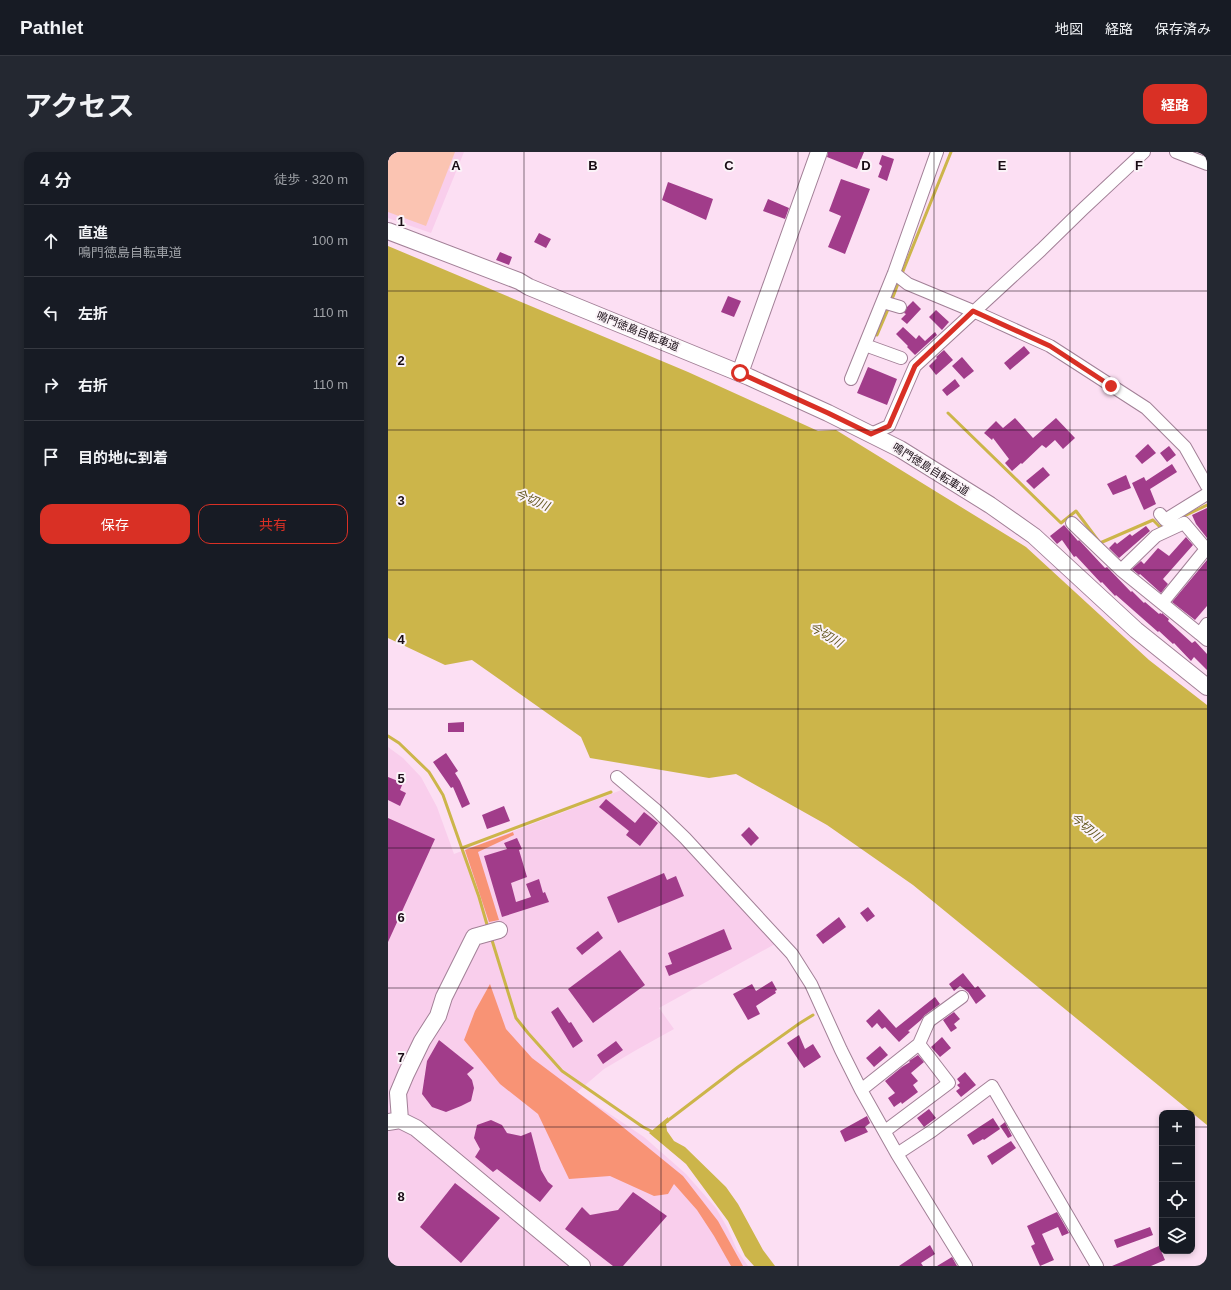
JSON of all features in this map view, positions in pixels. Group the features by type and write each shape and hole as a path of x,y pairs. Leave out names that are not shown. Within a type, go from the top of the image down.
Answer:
{"main road":[{"path":"740,373 819,152"},
{"name":"鳴門徳島自転車道","path":"388,232 519,281 529,287 740,373 828,413 906,452 990,505 1034,536 1136,630 1207,687"},
{"path":"500,930 474,937 444,997 438,1016 422,1041 406,1074 398,1093 394,1121 416,1128 582,1266"}],"street":[{"path":"851,379 894,273 937,152"},
{"path":"871,434 889,426 915,366 1041,250 1144,152"},
{"path":"1176,152 1207,163"},
{"path":"894,273 908,284 973,311 1050,346 1146,408 1185,446 1207,486"},
{"path":"883,302 900,306"},
{"path":"865,345 901,358"},
{"path":"1160,514 1164,520 1207,494"},
{"path":"1072,523 1121,570 1162,603 1205,633"},
{"path":"1121,570 1156,536 1184,523 1206,550 1162,603"},
{"path":"617,777 656,810 685,838 792,954 811,984 861,1090 897,1154 966,1266"},
{"path":"861,1090 919,1044 929,1021 962,997"},
{"path":"884,1131 949,1084 919,1044"},
{"path":"897,1154 932,1131 992,1086 1097,1266"}],"shaded area":[{"path":"388,152 464,152 431,233 388,218"},
{"path":"388,152 455,152 426,226 388,212"},
{"path":"388,747 403,758 421,777 437,807 454,854 624,789 685,843 775,944 659,1008 674,1029 604,1069 577,1092 644,1137 686,1174 716,1208 728,1229 737,1250 748,1266 388,1266"},
{"path":"513,832 514,835 478,852 499,920 489,922 465,850"},
{"path":"490,984 506,1029 532,1058 613,1119 683,1176 718,1221 743,1266 731,1266 697,1210 674,1184 668,1194 654,1196 610,1176 569,1179 538,1114 500,1084 464,1040 475,1011"}],"water":[{"name":"今切川","path":"388,246 688,372 818,431 836,430 1026,547 1149,660 1207,705 1207,1125 1195,1115 1195,1110 1189,1110 913,885 827,825 736,774 709,778 590,758 581,737 472,660 445,665 388,638"},
{"path":"668,1117 669,1122 666,1124 667,1131 674,1141 685,1147 726,1187 738,1204 763,1250 775,1266 754,1266 745,1256 728,1221 686,1164 649,1133"}],"building":[{"path":"828,152 864,152 857,169 827,157"},
{"path":"882,155 894,159 887,181 878,177 882,166 879,164"},
{"path":"841,179 870,189 845,254 828,247 841,216 829,211"},
{"path":"668,182 713,199 706,220 662,200"},
{"path":"768,199 789,208 785,219 763,211"},
{"path":"539,233 551,239 546,248 534,242"},
{"path":"500,252 512,257 509,265 496,260"},
{"path":"728,296 741,301 734,317 721,312"},
{"path":"913,301 921,309 907,324 901,319 906,314 904,313 907,307"},
{"path":"936,310 949,322 942,330 929,317"},
{"path":"903,327 916,339 919,335 925,341 935,332 937,335 915,355 896,334"},
{"path":"1024,346 1030,353 1010,370 1004,363"},
{"path":"944,350 953,360 936,375 929,366"},
{"path":"962,357 974,371 964,379 952,366"},
{"path":"868,367 897,379 887,405 857,393"},
{"path":"955,379 960,386 947,396 942,390"},
{"path":"1015,418 1033,438 1056,418 1075,438 1063,449 1055,440 1046,448 1042,445 1022,464 1021,463 1012,471 1005,463 1009,459 993,438 992,440 984,433 996,421 1003,428"},
{"path":"1148,444 1156,453 1142,464 1135,456"},
{"path":"1169,446 1176,455 1167,462 1160,453"},
{"path":"1172,464 1177,472 1150,489 1156,504 1144,510 1132,483 1144,477 1146,481"},
{"path":"1043,467 1050,475 1034,489 1026,481"},
{"path":"1126,475 1131,488 1113,495 1107,484"},
{"path":"1207,508 1207,538 1196,524 1192,515"},
{"path":"1064,525 1105,568 1107,567 1131,592 1132,591 1144,603 1145,602 1159,614 1162,613 1169,619 1168,621 1192,643 1195,641 1207,654 1207,670 1194,657 1191,661 1174,643 1173,644 1159,631 1158,632 1116,595 1115,596 1076,556 1074,557 1062,540 1057,544 1050,536"},
{"path":"1146,526 1150,531 1119,558 1109,548 1115,542 1117,544 1130,534 1132,536"},
{"path":"1186,537 1193,545 1163,579 1168,584 1161,593 1140,574 1139,575 1132,569 1141,561 1144,564 1158,548 1169,556"},
{"path":"1207,560 1207,606 1195,620 1172,602"},
{"path":"464,722 464,732 448,732 448,723"},
{"path":"446,753 458,771 455,773 470,804 462,808 453,787 451,788 433,762"},
{"path":"388,777 403,783 400,790 406,793 400,806 388,800"},
{"path":"606,799 635,823 644,812 658,823 640,846 626,835 629,831 599,807"},
{"path":"504,806 510,821 487,829 482,815"},
{"path":"388,818 435,839 388,942"},
{"path":"749,827 759,838 751,846 741,835"},
{"path":"517,838 522,849 519,850 527,877 511,883 516,902 531,897 526,884 539,879 543,893 545,892 549,902 502,917 484,856 507,849 504,843"},
{"path":"664,873 667,880 676,876 684,896 618,923 607,897"},
{"path":"868,907 875,916 867,922 860,913"},
{"path":"839,917 846,927 823,944 816,935"},
{"path":"724,929 732,949 669,976 665,966 672,964 668,953"},
{"path":"598,931 603,938 582,955 576,948"},
{"path":"620,950 645,985 593,1023 568,989"},
{"path":"963,973 975,988 978,986 986,996 976,1004 968,992 960,986 954,991 949,984"},
{"path":"772,981 777,990 775,991 776,993 756,1006 760,1014 748,1020 733,994 752,984 756,991"},
{"path":"935,997 940,1004 925,1015 899,1042 885,1027 882,1029 877,1023 872,1028 866,1021 879,1009 896,1028"},
{"path":"558,1007 569,1023 571,1022 583,1041 573,1048 551,1012"},
{"path":"954,1012 960,1019 954,1024 957,1028 951,1032 943,1020"},
{"path":"799,1035 805,1049 813,1044 821,1057 804,1068 787,1043"},
{"path":"942,1037 951,1048 940,1057 931,1047"},
{"path":"439,1040 474,1068 467,1074 472,1080 474,1088 471,1101 446,1112 432,1107 422,1094 427,1061"},
{"path":"616,1041 623,1050 603,1064 597,1055"},
{"path":"880,1046 888,1055 874,1067 866,1058"},
{"path":"918,1055 924,1062 911,1073 918,1081 913,1085 918,1092 902,1104 901,1102 894,1107 888,1098 895,1093 885,1081"},
{"path":"965,1072 976,1085 961,1097 956,1091 960,1088 957,1085 960,1083 957,1079"},
{"path":"929,1109 936,1118 924,1127 917,1118"},
{"path":"867,1116 870,1123 865,1127 868,1132 845,1142 840,1131"},
{"path":"993,1118 1000,1129 984,1140 983,1139 973,1145 967,1135"},
{"path":"491,1120 502,1125 507,1133 521,1136 531,1132 541,1170 548,1182 553,1186 540,1202 497,1169 493,1172 475,1157 480,1149 474,1138 477,1125"},
{"path":"1005,1122 1012,1136 1008,1138 1000,1126"},
{"path":"1011,1141 1016,1148 992,1165 987,1156"},
{"path":"455,1183 500,1218 461,1263 420,1227"},
{"path":"633,1192 667,1216 623,1266 613,1266 565,1229 582,1207 590,1215 618,1210"},
{"path":"1057,1212 1069,1233 1062,1236 1058,1227 1042,1234 1054,1260 1040,1266 1031,1246 1035,1244 1027,1226"},
{"path":"1150,1227 1153,1235 1117,1248 1114,1240"},
{"path":"930,1245 935,1254 921,1263 923,1266 899,1266"},
{"path":"1159,1246 1159,1254 1162,1254 1165,1260 1151,1266 1112,1266"},
{"path":"952,1257 957,1266 937,1266"}],"waterway":[{"path":"901,276 951,152"},
{"path":"891,302 899,281"},
{"path":"877,335 889,307"},
{"path":"948,413 1061,523 1076,511 1100,543 1153,520 1160,527 1165,524"},
{"path":"1178,519 1207,505"},
{"path":"388,736 399,743 429,772 443,795 479,897 488,928"},
{"path":"462,848 611,792"},
{"path":"491,937 516,1018 528,1033 562,1071 643,1127 653,1132"},
{"path":"666,1122 738,1067 813,1015"}],"route":[{"path":"740,373 871,434 889,426 915,366 973,311 1050,346 1111,386"}]}
